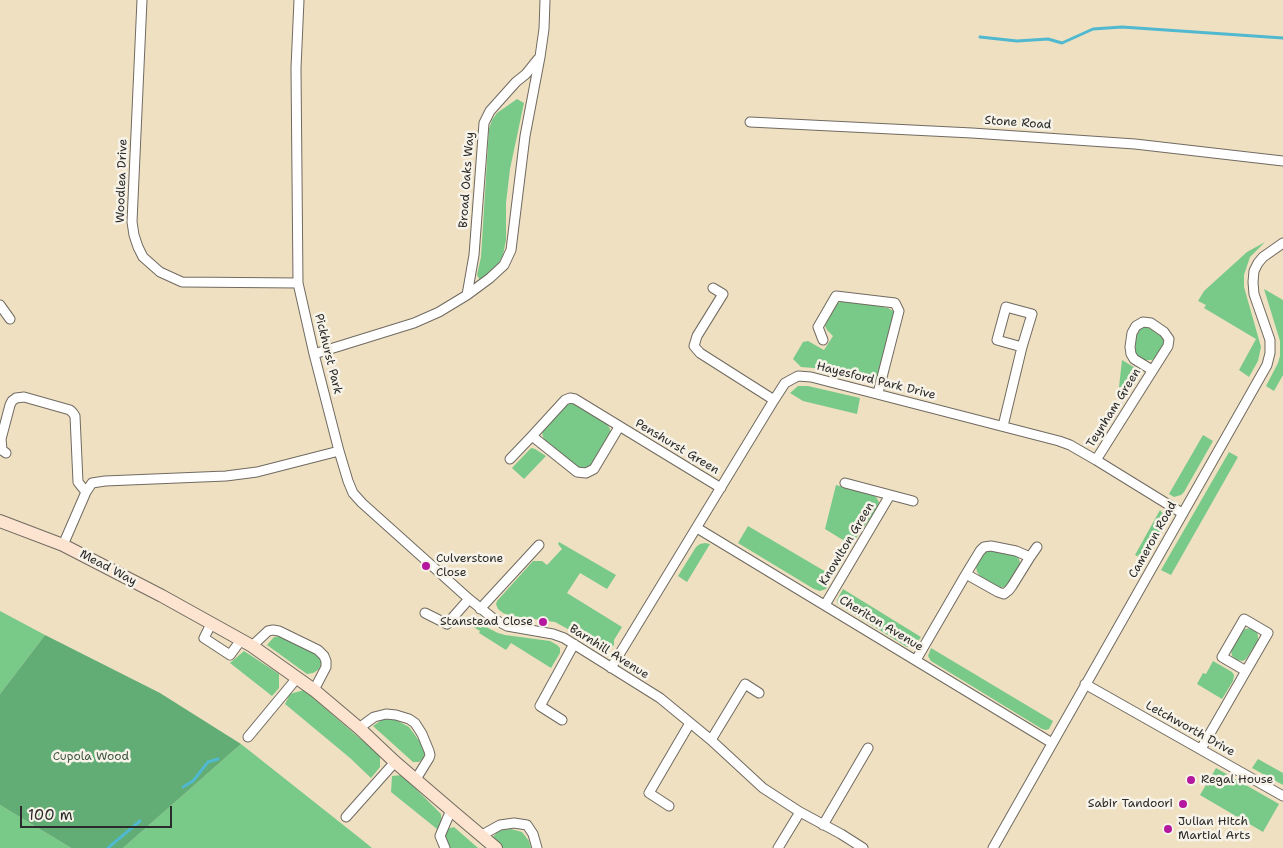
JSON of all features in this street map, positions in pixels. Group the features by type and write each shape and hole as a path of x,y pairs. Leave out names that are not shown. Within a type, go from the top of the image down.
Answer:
{"street":[{"name":"Woodlea Drive","path":"142,0 132,222 134,235 143,257 160,272 182,282 298,283"},
{"name":"Pickhurst Park","path":"299,0 296,68 298,283 339,451"},
{"path":"314,354 414,323 439,312 467,295 504,265 511,250 525,136 544,30 545,0"},
{"name":"Broad Oaks Way","path":"467,295 474,255 484,123 490,111 540,57"},
{"name":"Stone Road","path":"750,122 972,133 1135,144 1283,161"},
{"name":"Cameron Road","path":"993,848 1267,365 1270,353 1270,340 1254,294 1254,271 1263,257 1283,243"},
{"path":"713,288 723,294 697,336 694,346 700,353 774,400"},
{"path":"823,340 818,327 836,296 895,303 899,311 878,393"},
{"path":"0,305 10,319"},
{"path":"1003,426 1032,314 1006,307 997,340 1022,347"},
{"name":"Teynham Green","path":"1096,460 1168,346 1169,339 1164,332 1151,323 1143,322 1136,326 1132,333 1131,354 1134,359 1152,370"},
{"name":"Hayesford Park Drive","path":"612,668 774,400 785,383 798,376 811,377 878,393 1060,440 1096,460 1182,514"},
{"path":"6,453 2,450 1,439 10,405 16,398 24,397 70,410 75,416 78,482 86,492"},
{"name":"Penshurst Green","path":"510,459 565,400 570,398 575,399 721,488"},
{"name":"Penshurst Green","path":"532,436 577,472 586,473 594,469 619,427"},
{"path":"63,545 86,492 92,483 226,476 257,472 339,451"},
{"name":"Barnhill Avenue","path":"339,451 353,493 362,503 494,619 507,626 553,634 574,644 660,698 711,740 763,788 800,812 863,848"},
{"name":"Knowlton Green","path":"845,483 914,501"},
{"name":"Knowlton Green","path":"825,605 890,495"},
{"name":"Mead Way","path":"0,521 63,545 252,646 314,690 496,848"},
{"name":"Cheriton Avenue","path":"697,528 1052,743"},
{"path":"480,608 539,545"},
{"path":"916,660 966,574 984,547 991,546 1016,551 1030,557"},
{"path":"966,574 1004,594 1012,586 1037,546"},
{"path":"425,613 450,627 469,599"},
{"path":"1201,749 1268,633 1244,619 1222,657 1246,671"},
{"path":"211,624 204,638 230,655 241,640"},
{"path":"252,646 268,631 279,630 318,650 324,656 326,667 314,690"},
{"path":"562,720 540,706 574,644"},
{"path":"248,737 297,678"},
{"path":"711,740 745,684 759,693"},
{"name":"Letchworth Drive","path":"1086,684 1283,796"},
{"path":"359,728 374,718 386,714 408,719 415,724 430,751 429,758 416,779"},
{"path":"669,806 649,793 690,724"},
{"path":"823,825 868,748"},
{"path":"346,818 396,762"},
{"path":"445,848 440,836 451,810"},
{"path":"778,848 800,812"},
{"path":"482,835 500,825 514,823 527,826 533,834 537,848"}],"green space":[{"path":"517,99 524,103 510,169 506,203 506,240 503,255 499,263 480,280 477,275 481,257 489,129 497,113"},
{"path":"1265,242 1250,257 1244,275 1244,287 1261,347 1258,361 1249,377 1239,370 1256,339 1204,308 1206,305 1198,301 1204,291 1247,252"},
{"path":"1264,289 1283,300 1283,375 1274,391 1266,386 1278,363 1280,341"},
{"path":"845,300 888,308 893,311 893,318 876,380 870,382 814,368 801,367 793,359 803,342 808,341 824,350 833,336 825,326 827,321 835,305"},
{"path":"1143,327 1147,327 1163,339 1163,346 1152,360 1145,360 1136,355 1135,352 1136,334"},
{"path":"1122,360 1140,373 1132,389 1119,387"},
{"path":"798,386 808,386 860,398 857,414 803,401 790,393"},
{"path":"568,403 576,404 607,424 610,429 611,434 589,468 579,468 543,437 542,432 545,427"},
{"path":"1203,435 1213,441 1184,492 1174,497 1169,494"},
{"path":"532,448 546,456 524,479 512,468"},
{"path":"1229,452 1238,457 1171,575 1161,570"},
{"path":"836,485 873,495 879,502 878,507 851,545 825,529"},
{"path":"1160,510 1166,522 1145,560 1135,555"},
{"path":"748,526 833,576 826,589 820,591 814,589 738,543"},
{"path":"559,542 616,575 607,589 580,573 567,593 622,627 614,640 614,645 610,649 600,648 555,622 511,616 498,609 497,601 533,561 542,561 547,565 562,549 558,544"},
{"path":"705,543 710,544 687,582 678,576 696,547"},
{"path":"992,550 1014,555 1018,557 1020,562 1009,584 1004,587 999,587 980,576 977,572 976,567 983,554"},
{"path":"843,589 921,637 916,644 907,647 838,604 837,600"},
{"path":"0,611 45,635 0,694"},
{"path":"473,615 488,628 498,633 550,641 560,648 560,653 551,668 511,643 506,650 467,623"},
{"path":"1252,628 1257,632 1258,641 1246,659 1243,661 1237,660 1232,656 1231,650 1242,631"},
{"name":"Cupola Wood","path":"45,635 160,693 241,744 123,848 71,848 0,805 0,694"},
{"path":"280,636 319,655 323,662 318,670 307,674 267,645 274,637"},
{"path":"931,648 1053,721 1049,729 1042,729 931,661 928,656"},
{"path":"244,651 279,674 279,688 272,696 230,663"},
{"path":"1213,661 1234,675 1233,681 1222,699 1197,684 1203,673 1206,674"},
{"path":"304,690 380,756 380,767 371,778 285,704 290,694"},
{"path":"383,719 396,720 409,727 425,752 419,762 413,762 373,726"},
{"path":"241,744 361,839 372,848 123,848"},
{"path":"1258,759 1283,773 1283,785 1252,768"},
{"path":"1216,768 1279,804 1263,832 1200,795"},
{"path":"402,775 441,814 442,833 391,792 392,776"},
{"path":"0,805 71,848 0,848"},
{"path":"454,827 478,848 450,848 443,836 446,829"},
{"path":"511,829 522,832 529,841 531,848 503,848 493,837 499,830"}],"waterway":[{"path":"980,37 1017,41 1048,39 1062,43 1093,29 1122,27 1283,38"},
{"path":"183,787 193,781 208,762 218,759"},
{"path":"108,848 140,821"}],"place":[{"name":"Culverstone Close","path":"426,566"},
{"name":"Stanstead Close","path":"543,622"},
{"name":"Regal House","path":"1191,780"},
{"name":"Sabir Tandoori","path":"1183,804"},
{"name":"Julian Hitch Martial Arts","path":"1168,829"}]}
